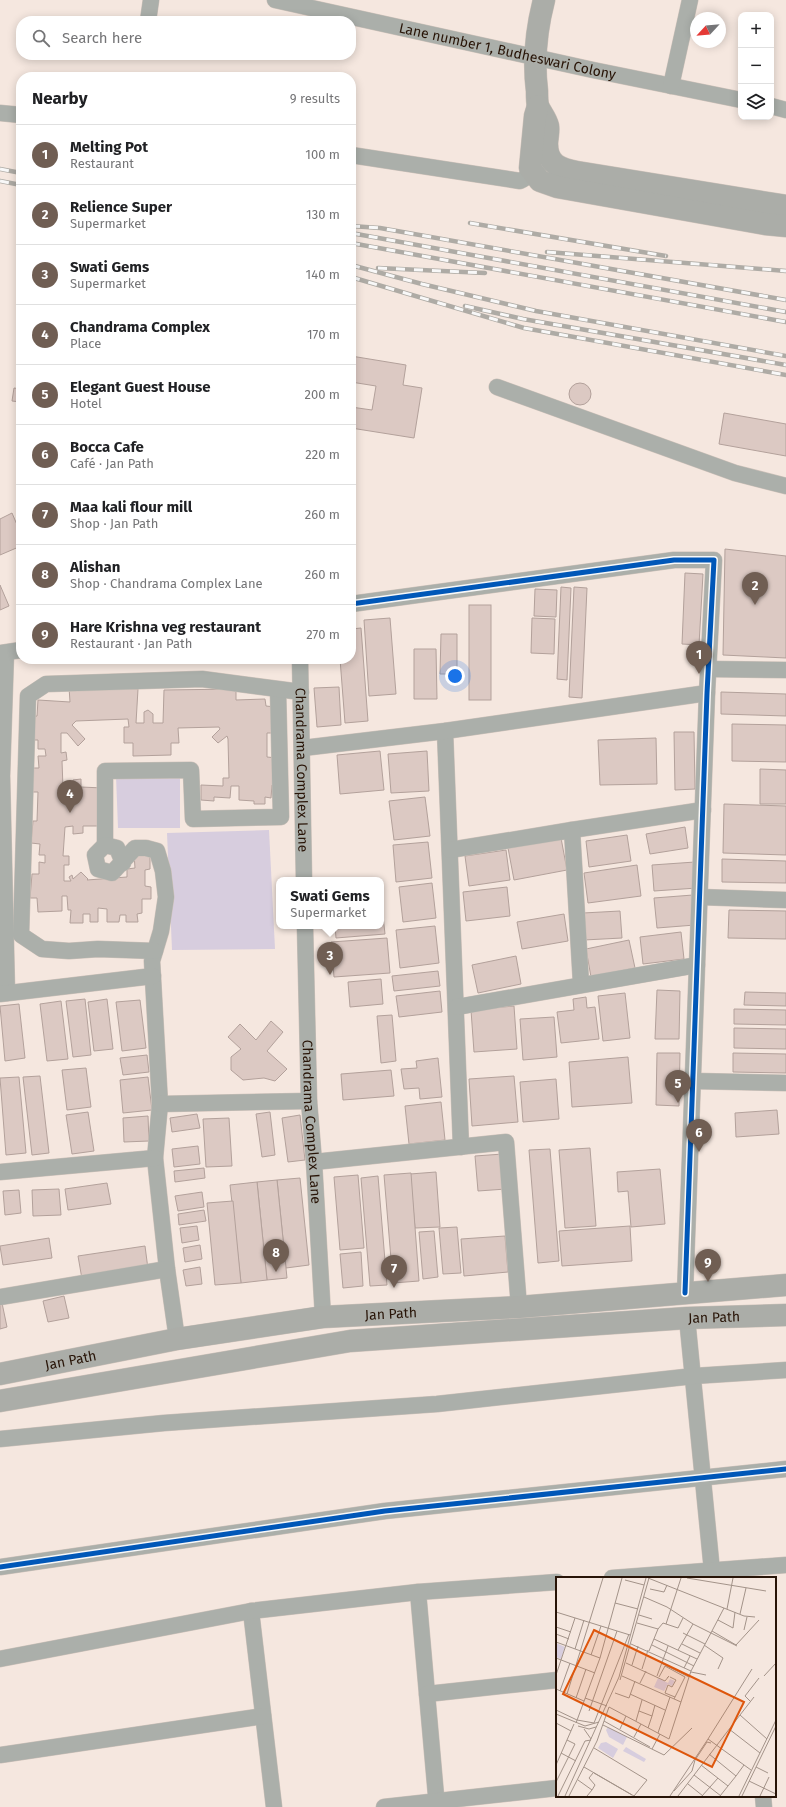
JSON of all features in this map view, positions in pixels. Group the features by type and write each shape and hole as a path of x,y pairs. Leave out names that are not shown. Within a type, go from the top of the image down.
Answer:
{"main road":[{"path":"544,0 537,26 534,57 538,106 535,116 530,168 534,176 540,181 557,187 786,226"},
{"path":"538,106 546,118 548,129 548,153 552,162 557,167 577,172 786,206"},
{"name":"Jan Path","path":"0,1374 177,1339 323,1317 519,1307 786,1285"},
{"name":"Jan Path","path":"0,1401 350,1342 688,1318 786,1315"}],"street":[{"path":"149,16 151,0"},
{"name":"Lane number 1, Budheswari Colony","path":"275,0 330,6 534,57 738,99"},
{"path":"671,86 690,0"},
{"path":"774,107 786,110"},
{"path":"0,113 16,115"},
{"path":"356,156 520,181 525,179 530,168"},
{"path":"497,387 735,473 786,486"},
{"path":"356,603 674,560 714,560 707,693 685,1293"},
{"path":"9,652 2,776 4,994 153,976"},
{"name":"Chandrama Complex Lane","path":"300,664 303,748 304,877"},
{"path":"708,669 786,670"},
{"path":"155,951 98,949 69,951 42,949 21,935 28,696 46,684 202,679 301,692"},
{"path":"177,1339 167,1268 155,1158 160,1104 152,961 161,931 166,897 163,871 157,852 146,848 135,848 123,863 112,873 98,869 95,855 106,845 106,771 191,770 193,819 281,817 278,690"},
{"path":"303,748 445,731 707,693"},
{"path":"445,731 457,1007 461,1147"},
{"path":"450,850 703,810"},
{"path":"572,830 581,984"},
{"path":"106,845 117,848 123,863"},
{"path":"700,897 786,900"},
{"name":"Chandrama Complex Lane","path":"305,929 309,1101 323,1317"},
{"path":"457,1007 581,984 697,965"},
{"path":"693,1081 786,1083"},
{"path":"160,1104 309,1101"},
{"path":"314,1162 506,1142 519,1307"},
{"path":"0,1172 155,1158"},
{"path":"0,1297 167,1268"},
{"path":"688,1318 712,1571"},
{"path":"0,1439 164,1423 437,1404 694,1376 786,1370"},
{"path":"0,1567 385,1510 786,1469"},
{"path":"626,1577 712,1571 754,1573 786,1565"},
{"path":"0,1659 251,1611 418,1592 556,1582"},
{"path":"418,1592 437,1804"},
{"path":"251,1611 274,1807"},
{"path":"427,1694 556,1680"},
{"path":"0,1754 263,1716"},
{"path":"384,1807 437,1804 556,1788"}],"shaded area":[{"path":"180,774 180,828 118,828 116,776"},
{"path":"269,830 275,949 172,950 167,833"}],"building":[{"path":"356,357 406,365 403,385 422,388 414,438 356,429 356,408 372,410 376,386 356,383"},
{"path":"580,383 588,386 591,394 588,402 580,405 572,402 569,394 572,386"},
{"path":"14,388 16,388 16,401 12,401"},
{"path":"724,413 786,424 786,456 719,444"},
{"path":"12,513 16,522 16,548 0,555 0,519"},
{"path":"725,549 786,556 786,658 723,655"},
{"path":"685,573 703,574 699,645 682,644"},
{"path":"0,585 9,606 0,610"},
{"path":"561,587 571,588 567,680 557,679"},
{"path":"574,587 587,588 582,698 569,697"},
{"path":"535,589 557,590 556,617 534,616"},
{"path":"469,605 491,605 491,700 469,700"},
{"path":"390,618 396,694 369,696 364,620"},
{"path":"532,618 555,619 554,654 531,653"},
{"path":"356,628 361,628 368,721 345,723 340,664 356,664"},
{"path":"441,634 457,634 457,674 440,674"},
{"path":"414,649 436,649 437,699 414,699"},
{"path":"69,687 138,689 136,723 144,723 144,712 148,710 153,714 153,723 163,723 164,690 236,689 236,700 265,699 266,706 275,707 274,733 267,733 267,757 277,758 276,784 272,785 271,798 265,797 265,804 254,804 254,801 239,800 239,786 231,786 230,798 214,797 214,801 201,800 201,785 223,786 223,778 229,778 227,736 218,743 212,737 220,729 219,727 178,728 179,743 171,743 171,755 133,756 133,743 124,743 124,727 129,727 128,719 76,721 72,725 85,739 78,746 67,733 61,733 61,753 66,752 67,760 62,761 63,788 73,787 73,780 81,779 81,787 103,788 102,826 83,826 83,833 73,834 73,826 65,827 63,856 69,856 69,865 64,865 64,881 71,881 69,877 72,875 73,879 81,872 88,879 87,880 127,877 127,869 135,868 134,854 150,853 150,869 145,870 145,886 151,887 151,899 142,899 142,913 137,914 138,922 126,922 126,915 120,915 119,922 107,922 107,909 98,908 98,922 90,922 90,914 83,914 83,923 70,923 71,910 68,910 67,896 62,896 62,911 38,912 37,898 30,898 32,874 39,874 39,862 45,863 45,855 39,855 40,844 31,843 33,821 37,821 38,792 32,792 33,768 39,768 38,756 46,756 45,749 38,749 38,740 31,740 32,717 37,716 38,700 70,702"},
{"path":"339,687 341,725 317,727 314,688"},
{"path":"721,692 786,694 786,716 721,714"},
{"path":"732,724 786,725 786,762 732,761"},
{"path":"674,732 694,732 695,789 675,790"},
{"path":"656,738 657,784 600,785 598,740"},
{"path":"380,751 384,790 340,794 337,755"},
{"path":"427,751 429,791 391,793 388,754"},
{"path":"760,769 786,770 786,804 760,804"},
{"path":"425,797 430,836 394,840 389,801"},
{"path":"724,804 786,806 786,855 723,853"},
{"path":"685,827 688,848 650,854 646,834"},
{"path":"627,835 631,861 589,867 586,841"},
{"path":"561,838 567,870 514,880 508,848"},
{"path":"428,842 432,878 396,882 393,845"},
{"path":"506,850 510,880 469,886 465,856"},
{"path":"722,859 786,861 786,883 722,882"},
{"path":"695,862 697,888 654,891 652,865"},
{"path":"637,865 641,896 588,903 584,873"},
{"path":"432,883 436,918 403,922 399,887"},
{"path":"507,887 510,916 466,921 463,892"},
{"path":"693,895 695,925 657,928 654,898"},
{"path":"729,910 786,911 786,939 728,938"},
{"path":"620,911 622,938 584,940 583,913"},
{"path":"564,914 568,941 522,949 517,922"},
{"path":"384,925 385,934 336,938 335,929 384,929"},
{"path":"435,926 439,963 400,968 396,930"},
{"path":"681,932 684,959 643,964 640,937"},
{"path":"387,938 390,973 334,977 331,942"},
{"path":"629,940 635,968 591,977 586,949"},
{"path":"516,956 521,984 478,993 472,965"},
{"path":"438,971 440,986 394,991 392,976"},
{"path":"381,979 383,1004 350,1007 348,982"},
{"path":"657,990 680,991 679,1039 655,1039"},
{"path":"440,991 442,1012 399,1017 396,996"},
{"path":"745,992 786,993 786,1006 744,1005"},
{"path":"625,993 630,1038 603,1041 598,996"},
{"path":"586,997 587,1008 595,1007 599,1039 561,1043 557,1012 574,1010 573,999"},
{"path":"85,999 91,1055 73,1057 66,1001"},
{"path":"107,999 113,1049 94,1051 88,1002"},
{"path":"140,1000 146,1048 122,1051 116,1002"},
{"path":"61,1001 68,1059 47,1061 40,1004"},
{"path":"19,1004 25,1058 5,1061 0,1006"},
{"path":"514,1006 517,1049 474,1052 471,1010"},
{"path":"734,1009 786,1010 786,1025 734,1024"},
{"path":"392,1015 396,1061 381,1063 377,1016"},
{"path":"554,1017 557,1057 523,1060 520,1019"},
{"path":"271,1021 283,1032 267,1051 287,1069 275,1081 264,1078 243,1080 231,1070 231,1057 241,1049 228,1037 240,1024 256,1040"},
{"path":"734,1028 786,1029 786,1049 734,1048"},
{"path":"657,1053 680,1053 679,1106 656,1105"},
{"path":"733,1053 786,1054 786,1073 733,1072"},
{"path":"147,1055 149,1072 123,1075 120,1058"},
{"path":"628,1057 632,1103 572,1107 569,1062"},
{"path":"438,1058 442,1097 420,1099 419,1088 404,1089 401,1069 417,1068 416,1061"},
{"path":"86,1068 91,1107 67,1110 62,1070"},
{"path":"391,1070 394,1096 343,1100 341,1074"},
{"path":"40,1076 49,1153 32,1155 23,1077"},
{"path":"514,1076 518,1122 472,1126 469,1079"},
{"path":"19,1077 26,1153 6,1155 0,1078"},
{"path":"148,1077 152,1110 123,1113 120,1080"},
{"path":"556,1079 559,1119 523,1122 520,1082"},
{"path":"441,1102 445,1140 409,1144 405,1106"},
{"path":"777,1110 779,1134 736,1137 735,1113"},
{"path":"88,1112 94,1151 72,1154 66,1115"},
{"path":"270,1112 275,1155 262,1157 256,1114"},
{"path":"197,1114 200,1128 172,1132 170,1118"},
{"path":"300,1115 305,1160 288,1162 282,1118"},
{"path":"148,1116 149,1141 124,1142 123,1118"},
{"path":"229,1118 232,1166 206,1167 203,1119"},
{"path":"198,1146 200,1164 174,1167 172,1149"},
{"path":"590,1148 596,1226 565,1228 559,1150"},
{"path":"550,1149 559,1261 538,1263 529,1150"},
{"path":"503,1154 506,1189 478,1191 475,1156"},
{"path":"204,1168 205,1178 175,1182 174,1171"},
{"path":"660,1169 665,1224 631,1227 628,1191 618,1192 617,1172"},
{"path":"436,1172 440,1227 415,1228 410,1174"},
{"path":"411,1173 419,1281 393,1283 384,1175"},
{"path":"358,1175 364,1248 340,1250 334,1177"},
{"path":"378,1176 387,1285 370,1286 361,1178"},
{"path":"300,1178 309,1265 286,1268 277,1180"},
{"path":"277,1180 287,1278 267,1280 257,1182"},
{"path":"257,1182 267,1280 241,1283 230,1185"},
{"path":"107,1183 111,1204 68,1210 65,1189"},
{"path":"59,1189 61,1215 33,1216 32,1190"},
{"path":"19,1190 21,1213 5,1215 3,1191"},
{"path":"202,1192 204,1207 178,1211 175,1196"},
{"path":"233,1201 241,1283 215,1285 207,1203"},
{"path":"204,1210 206,1221 179,1225 178,1214"},
{"path":"197,1226 199,1240 182,1243 180,1228"},
{"path":"630,1226 632,1261 562,1266 559,1231"},
{"path":"457,1227 461,1273 443,1274 439,1228"},
{"path":"434,1231 438,1277 423,1279 419,1232"},
{"path":"505,1236 508,1272 464,1276 461,1239"},
{"path":"49,1238 52,1258 3,1265 0,1246"},
{"path":"200,1245 202,1259 185,1262 183,1248"},
{"path":"145,1246 148,1269 82,1279 78,1256"},
{"path":"361,1252 363,1286 343,1288 340,1254"},
{"path":"200,1267 202,1284 186,1286 183,1270"},
{"path":"64,1296 69,1318 48,1322 43,1301"},
{"path":"2,1303 7,1327 0,1329 0,1304"}],"railway":[{"path":"0,169 16,172"},
{"path":"0,181 16,184"},
{"path":"470,223 666,256"},
{"path":"356,226 380,228 786,300"},
{"path":"356,234 786,312"},
{"path":"356,244 786,322"},
{"path":"547,252 786,271"},
{"path":"356,266 422,284 536,311 786,356"},
{"path":"378,268 485,273"},
{"path":"356,278 524,328 786,375"},
{"path":"465,306 523,319 786,365"}],"cycle path":[{"path":"356,603 674,560 714,560 707,693 685,1293"},
{"path":"0,1567 385,1511 786,1469"}],"place":[{"name":"Relience Super","path":"755,605"},
{"name":"Melting Pot","path":"699,674"},
{"name":"Chandrama Complex","path":"70,813"},
{"name":"Swati Gems","path":"330,975"},
{"name":"Elegant Guest House","path":"678,1103"},
{"name":"Bocca Cafe","path":"699,1152"},
{"name":"Alishan","path":"276,1272"},
{"name":"Hare Krishna veg restaurant","path":"708,1282"},
{"name":"Maa kali flour mill","path":"394,1288"}]}
